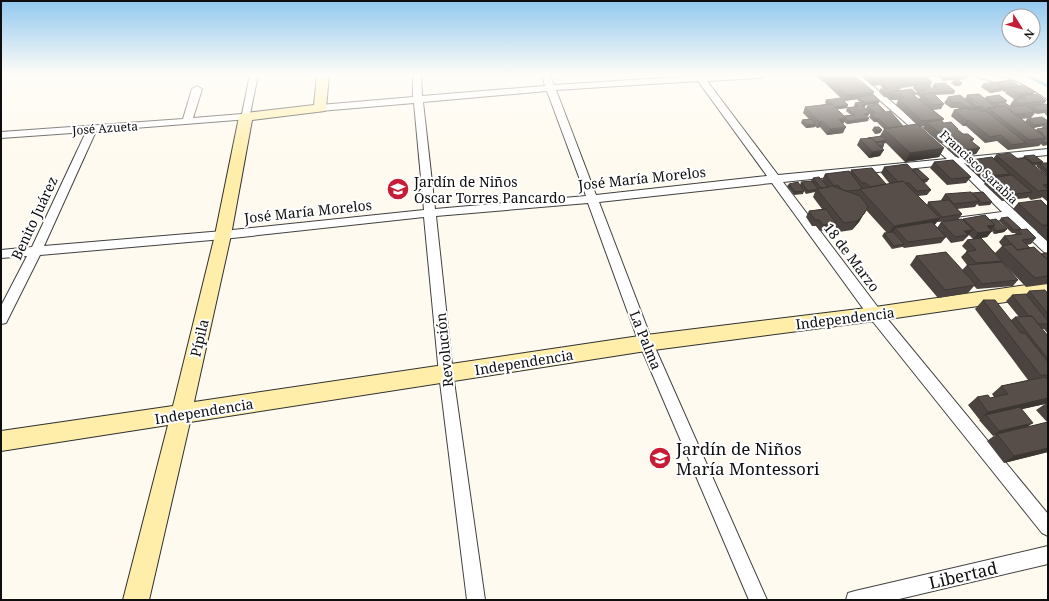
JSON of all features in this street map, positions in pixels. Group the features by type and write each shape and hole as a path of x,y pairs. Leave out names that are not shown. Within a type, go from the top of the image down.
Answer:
{"main road":[{"path":"320,103 320,108"},
{"name":"José Azueta","path":"246,117 320,108"},
{"name":"Pípila","path":"136,600 223,235 246,117"},
{"name":"Independencia","path":"1,441 181,415 646,343 875,314 1048,288"}],"street":[{"path":"187,121 193,103"},
{"name":"Pípila","path":"246,117 249,103"},
{"name":"José Azueta","path":"320,108 374,103"},
{"name":"Revolución","path":"418,103 446,374 476,600"},
{"name":"La Palma","path":"555,103 593,199 646,343 758,600"},
{"name":"18 de Marzo","path":"719,103 875,314 1048,527"},
{"name":"Francisco Sarabia","path":"889,103 957,162 1011,215 1048,248"},
{"name":"José Azueta","path":"1,135 246,117"},
{"name":"Benito Juárez","path":"1,319 36,251 92,129"},
{"name":"José María Morelos","path":"1,254 223,235 430,213 593,199 774,179 1048,152"},
{"path":"940,224 1011,215"},
{"name":"Libertad","path":"855,600 1048,555"}],"building":[{"path":"829,103 846,103 848,105 835,107"},
{"path":"855,103 864,103 866,105 862,105 870,113 864,114 869,118 848,121 844,116 855,115 847,108 859,106"},
{"path":"903,103 924,103 944,119 922,121"},
{"path":"931,103 944,104 933,105"},
{"path":"961,103 970,103 975,107 968,108"},
{"path":"971,103 990,103 996,108 988,108 986,110 981,106 976,107"},
{"path":"995,103 1005,103 1011,107 1026,105 1035,112 1015,115 1005,106 1001,107"},
{"path":"832,104 846,118 838,119 846,127 830,129 822,121 819,122 805,107"},
{"path":"878,104 886,112 890,111 903,126 888,128 879,119 876,119 870,114 875,113 867,106"},
{"path":"1048,105 1047,110 1039,111 1032,106"},
{"path":"1005,106 1046,138 1029,140 988,108"},
{"path":"967,108 969,110 978,109 981,112 986,111 1026,143 1012,145 1001,135 990,137 954,110"},
{"path":"1042,117 1048,121 1048,123 1035,125 1027,119"},
{"path":"811,119 816,124 807,125 802,120"},
{"path":"941,120 944,123 951,122 963,134 968,134 974,139 970,140 980,148 960,151 951,143 959,142 952,136 944,137 926,122"},
{"path":"917,124 944,148 910,153 884,129"},
{"path":"874,127 879,127 882,130 877,131"},
{"path":"1045,128 1048,131 1048,142 1045,143 1043,141 1046,138 1037,129"},
{"path":"882,136 887,140 876,142 871,138 868,138"},
{"path":"871,138 884,150 872,152 860,139"},
{"path":"881,142 884,145 879,146 876,143"},
{"path":"1010,153 1018,159 1025,158 1048,177 1048,184 1043,185 1048,190 1038,191 996,155"},
{"path":"1034,155 1043,162 1033,163 1024,156"},
{"path":"992,157 1010,174 989,176 971,160"},
{"path":"953,160 971,177 951,179 934,162"},
{"path":"1039,163 1048,163 1048,171"},
{"path":"907,164 931,190 917,191 909,183 905,183 903,181 898,182 884,167"},
{"path":"872,168 886,184 870,187 866,183 862,183 851,170"},
{"path":"918,169 929,179 922,180 912,170"},
{"path":"849,171 862,188 859,190 846,191 841,189 838,185 834,186 825,174"},
{"path":"1012,175 1032,192 1007,195 988,178"},
{"path":"819,177 828,187 821,188 813,178"},
{"path":"812,181 818,189 808,191 801,182"},
{"path":"903,181 940,218 894,226 860,189"},
{"path":"798,182 804,191 795,192 789,184"},
{"path":"832,186 860,196 868,207 857,221 844,223 817,189"},
{"path":"971,192 980,201 954,204 945,194"},
{"path":"983,192 992,202 981,203 972,193"},
{"path":"949,200 962,214 942,217 928,202"},
{"path":"1041,200 1048,207 1048,225 1042,225 1018,203"},
{"path":"826,209 836,223 823,225 819,220 815,220 809,211"},
{"path":"985,215 995,225 987,226 992,231 978,233 963,219"},
{"path":"1008,217 1021,229 1014,230 1001,218"},
{"path":"962,219 973,230 964,231 968,235 955,237 941,222"},
{"path":"996,219 1007,229 997,231 993,227 995,225 990,220"},
{"path":"932,222 946,237 908,242 895,228"},
{"path":"1043,226 1048,226 1048,231"},
{"path":"1027,229 1036,238 1022,240 1030,248 1017,250 1004,236 1022,234 1018,230"},
{"path":"893,232 904,244 894,246 884,233"},
{"path":"981,238 1002,261 976,263 966,252 976,250 967,240"},
{"path":"1012,244 1017,250 1034,247 1048,260 1048,276 1035,278 1002,246"},
{"path":"946,252 976,285 945,290 916,256"},
{"path":"1048,253 1048,260 1041,254"},
{"path":"1002,262 1018,280 982,284 967,265"},
{"path":"1045,290 1048,294 1048,314 1029,291"},
{"path":"1026,294 1048,321 1048,324 1038,324 1032,316 1029,316 1012,295"},
{"path":"983,300 995,300 1021,333 1025,333 1048,362 1048,375 1040,375"},
{"path":"1032,316 1048,336 1048,359 1015,317"},
{"path":"1045,377 1048,380 1048,398 988,412 977,397 988,395 990,398 1008,394 1001,386"},
{"path":"1020,407 1033,423 999,431 986,415"},
{"path":"1048,422 1048,448 1014,456 997,434"}],"place":[{"name":"Jardín de Niños Óscar Torres Pancardo","path":"398,189"},
{"name":"Jardín de Niños María Montessori","path":"660,458"}]}
